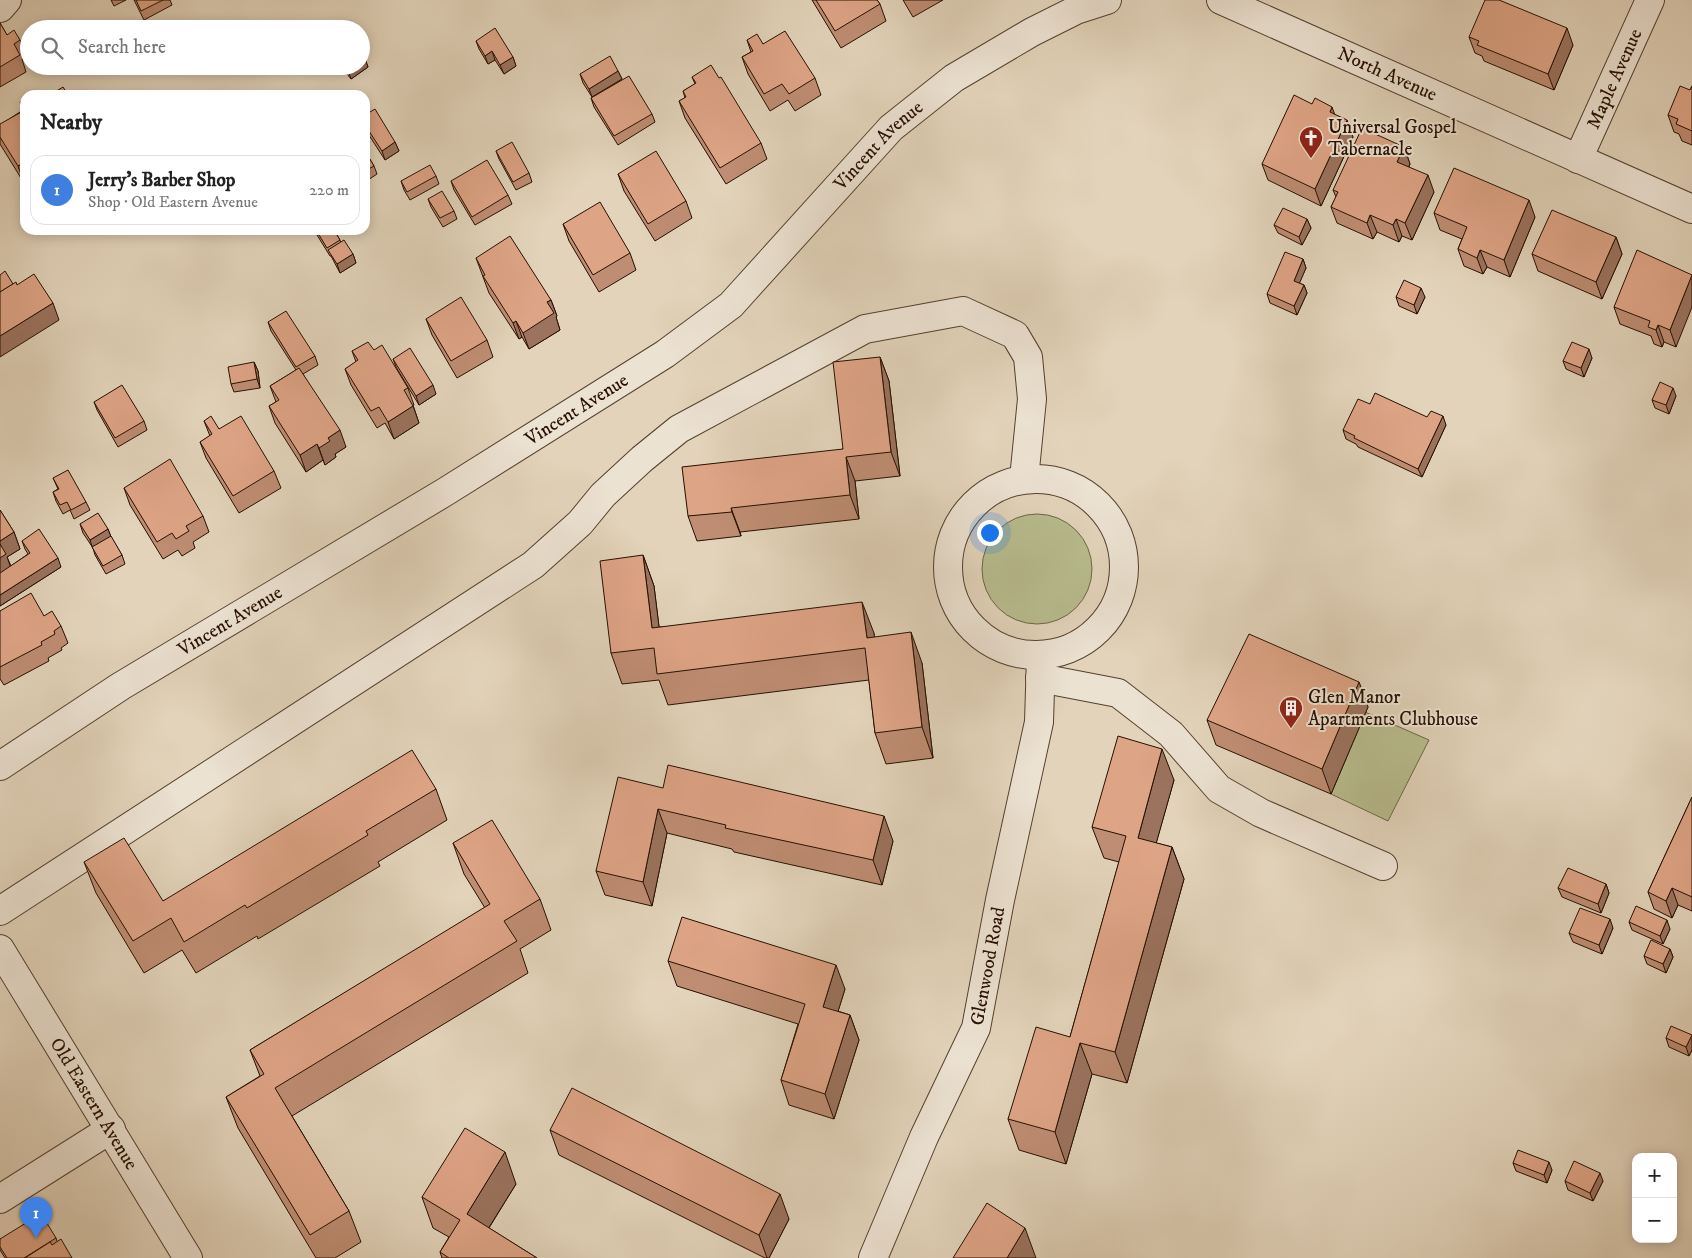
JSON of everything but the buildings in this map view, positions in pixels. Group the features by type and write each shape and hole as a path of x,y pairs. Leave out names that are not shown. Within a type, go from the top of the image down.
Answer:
{"street":[{"path":"0,8 7,0"},
{"name":"Vincent Avenue","path":"0,766 121,686 444,492 665,354 731,305 891,128 954,78 1032,32 1076,10 1107,0"},
{"name":"North Avenue","path":"1221,0 1692,208"},
{"name":"Maple Avenue","path":"1578,159 1650,0"},
{"path":"0,911 533,565 580,524 603,494 642,458 679,429 865,329 963,311 1015,335 1028,357 1032,399 1024,479"},
{"path":"1040,667 1093,636 1112,614 1123,588 1125,559 1118,531 1102,507 1079,489 1053,479 1024,479 996,488 971,505 955,531 948,560 950,590 963,618 984,639 1040,667 1118,693 1171,734 1218,788 1261,813 1383,866"},
{"name":"Glenwood Road","path":"872,1258 924,1138 976,1028 1000,900 1039,722 1040,667"},
{"name":"Old Eastern Avenue","path":"0,949 188,1258"},
{"path":"0,1199 111,1129"}],"green space":[{"path":"1037,514 1058,518 1076,530 1088,548 1092,569 1088,590 1076,608 1058,620 1037,624 1016,620 998,608 986,590 982,569 986,548 998,530 1016,518"},
{"path":"1365,712 1429,740 1388,821 1331,794"}],"place":[{"name":"Universal Gospel Tabernacle","path":"1311,159"},
{"name":"Glen Manor Apartments Clubhouse","path":"1291,729"},
{"name":"Jerry’s Barber Shop","path":"36,1238"}]}
